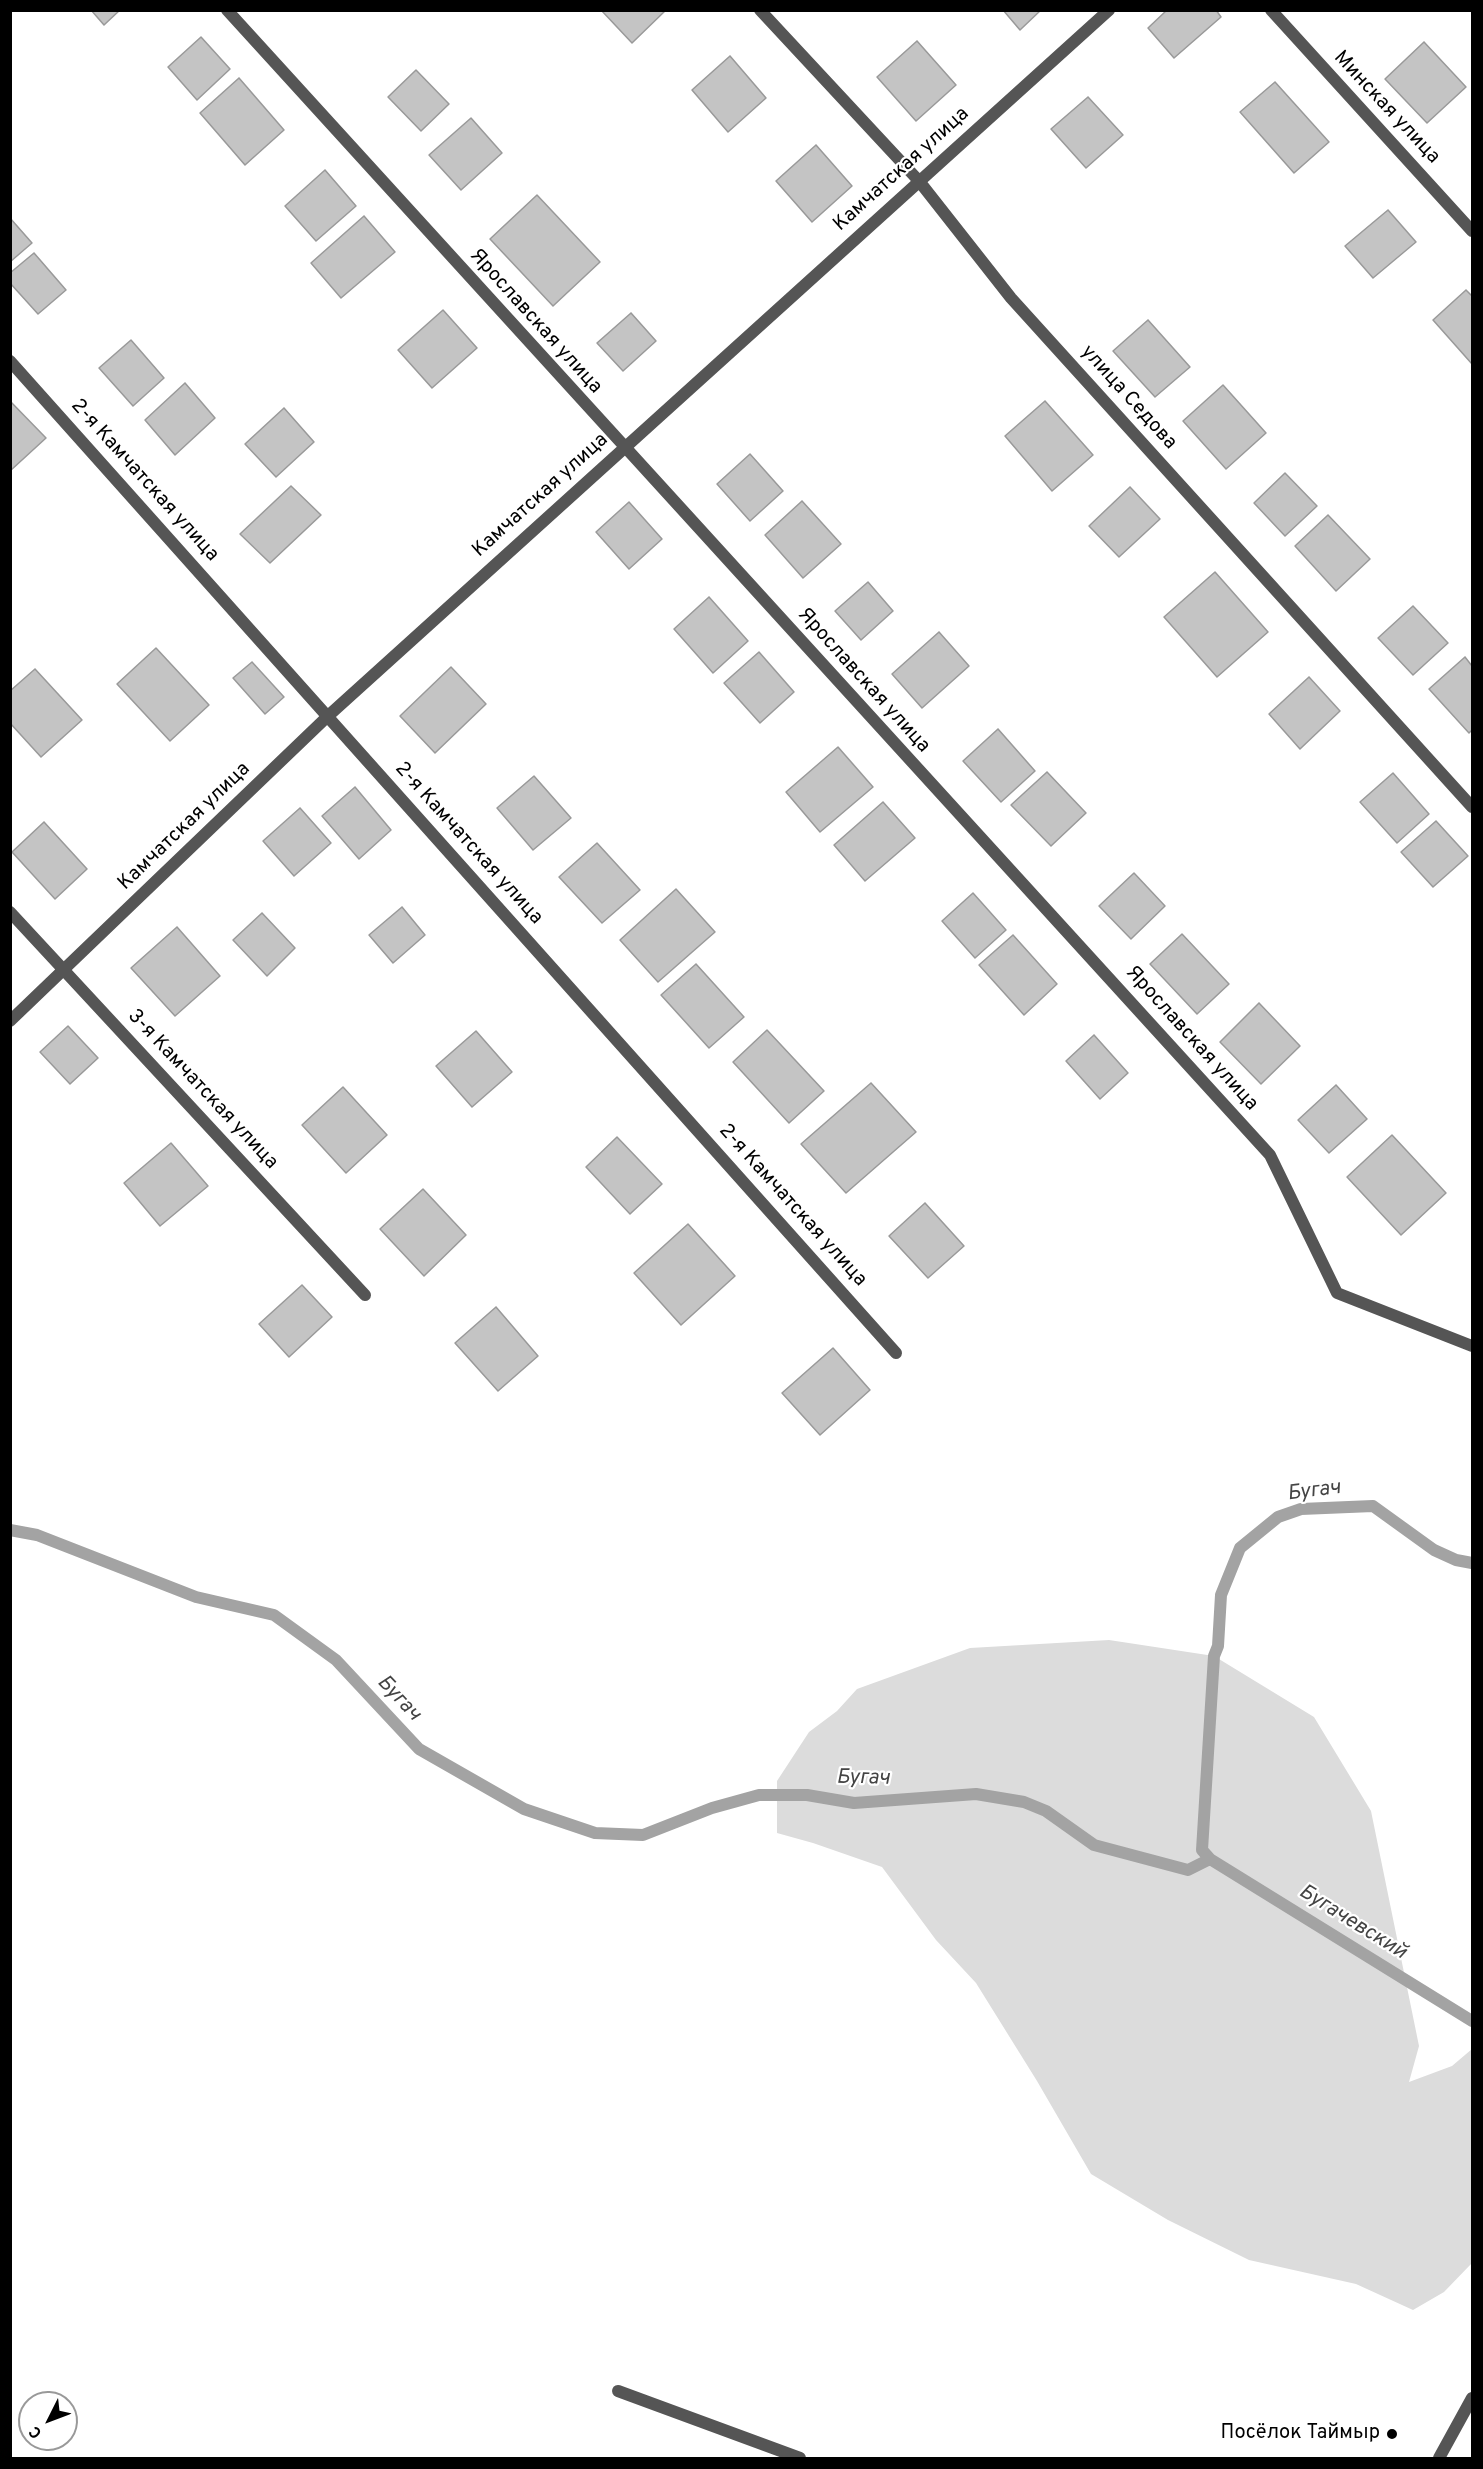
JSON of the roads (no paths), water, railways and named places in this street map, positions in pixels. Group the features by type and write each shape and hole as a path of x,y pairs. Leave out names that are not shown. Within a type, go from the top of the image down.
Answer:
{"street":[{"name":"Ярославская улица","path":"226,10 1270,1155 1337,1293 1473,1346"},
{"name":"улица Седова","path":"760,10 919,181 1011,298 1473,807"},
{"name":"Камчатская улица","path":"10,1022 328,716 1109,10"},
{"name":"Минская улица","path":"1270,10 1473,231"},
{"name":"2-я Камчатская улица","path":"10,361 896,1353"},
{"name":"3-я Камчатская улица","path":"10,912 365,1295"},
{"path":"618,2391 800,2458"},
{"path":"1439,2458 1473,2398"}],"waterway":[{"name":"Бугач","path":"10,1530 37,1535 196,1597 274,1615 336,1660 419,1749 524,1809 595,1833 643,1835 712,1808 759,1795 807,1795 854,1803 976,1794 1024,1802 1046,1811 1094,1845 1188,1870 1210,1859 1202,1850 1214,1656 1218,1646 1221,1595 1240,1548 1278,1517 1301,1509 1373,1506 1434,1550 1456,1560 1472,1563"},
{"name":"Бугачевский","path":"1210,1859 1472,2021"}],"place":[{"name":"Посёлок Таймыр","path":"1392,2434"}]}
